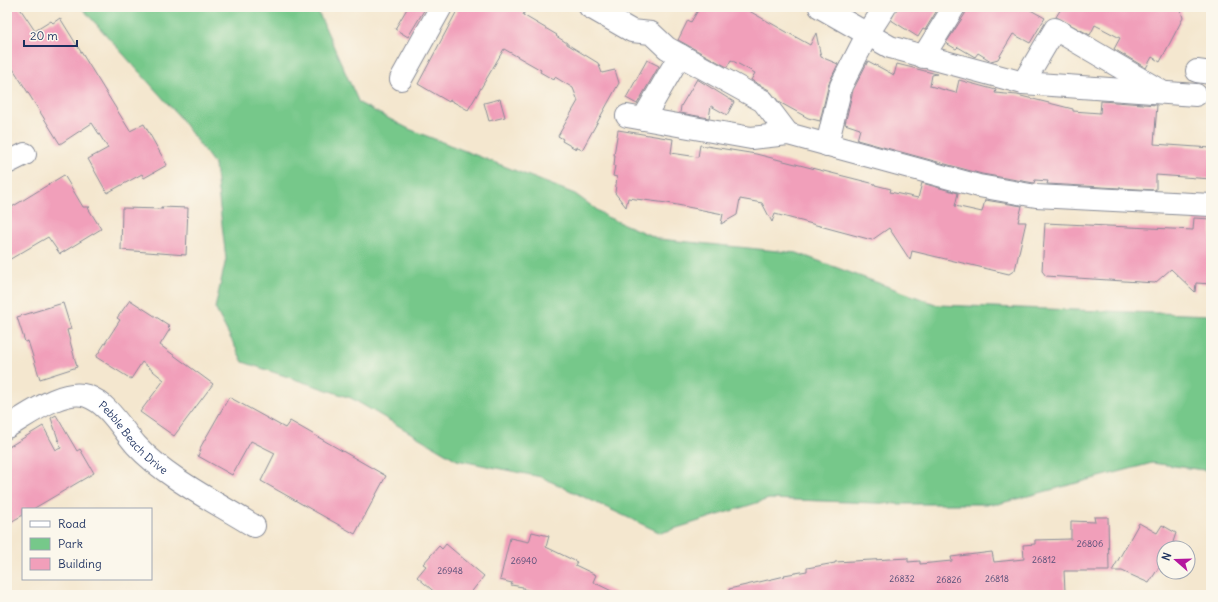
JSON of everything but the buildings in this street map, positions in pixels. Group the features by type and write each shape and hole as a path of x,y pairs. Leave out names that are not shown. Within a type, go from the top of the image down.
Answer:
{"street":[{"path":"401,79 441,7"},
{"path":"590,7 632,31 651,33 667,48 763,101 788,134"},
{"path":"820,7 890,47 1023,83 1196,95"},
{"path":"827,145 841,86 867,35 884,7"},
{"path":"923,57 954,7"},
{"path":"1023,83 1055,29 1163,93"},
{"path":"680,55 635,117 751,138 788,134 979,186 1036,196 1211,205"},
{"name":"Pebble Beach Drive","path":"7,427 55,399 73,394 88,396 106,408 153,462 254,526"}],"green space":[{"path":"81,7 316,7 359,103 409,129 575,194 607,217 659,239 797,253 938,305 1211,315 1211,471 1152,463 998,504 900,504 769,499 661,533 541,477 457,460 351,398 243,362 215,308 226,259 215,165 177,114"}]}
